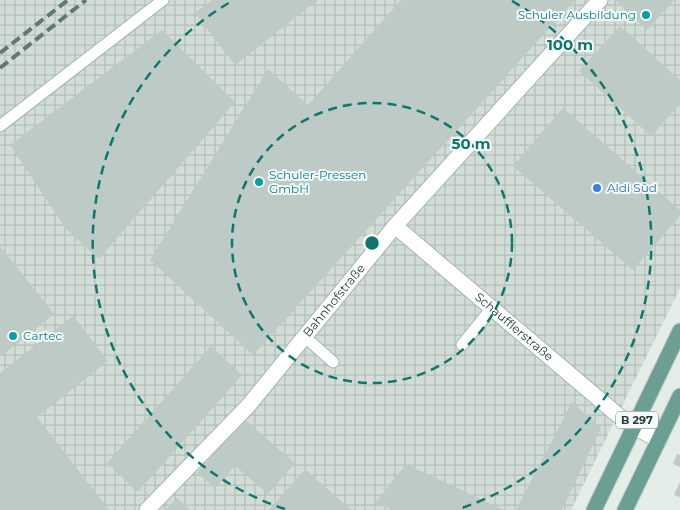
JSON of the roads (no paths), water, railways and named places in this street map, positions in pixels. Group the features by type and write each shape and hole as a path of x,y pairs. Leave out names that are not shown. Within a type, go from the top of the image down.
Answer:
{"main road":[{"name":"B 297","path":"594,510 680,330"},
{"name":"B 297","path":"625,510 680,396"}],"street":[{"name":"Bahnhofstraße","path":"147,510 248,406 395,226 600,0"},
{"name":"Schaufflerstraße","path":"395,226 619,416 634,427 659,440"}],"lane":[{"path":"0,126 163,0"},
{"path":"462,345 492,308"},
{"path":"305,337 333,362"}],"railway":[{"path":"0,53 68,0"},
{"path":"0,68 86,0"}],"place":[{"name":"Schuler Ausbildung","path":"646,15"},
{"name":"Schuler-Pressen GmbH","path":"259,182"},
{"name":"Aldi Süd","path":"597,188"},
{"name":"Cartec","path":"13,336"}]}
